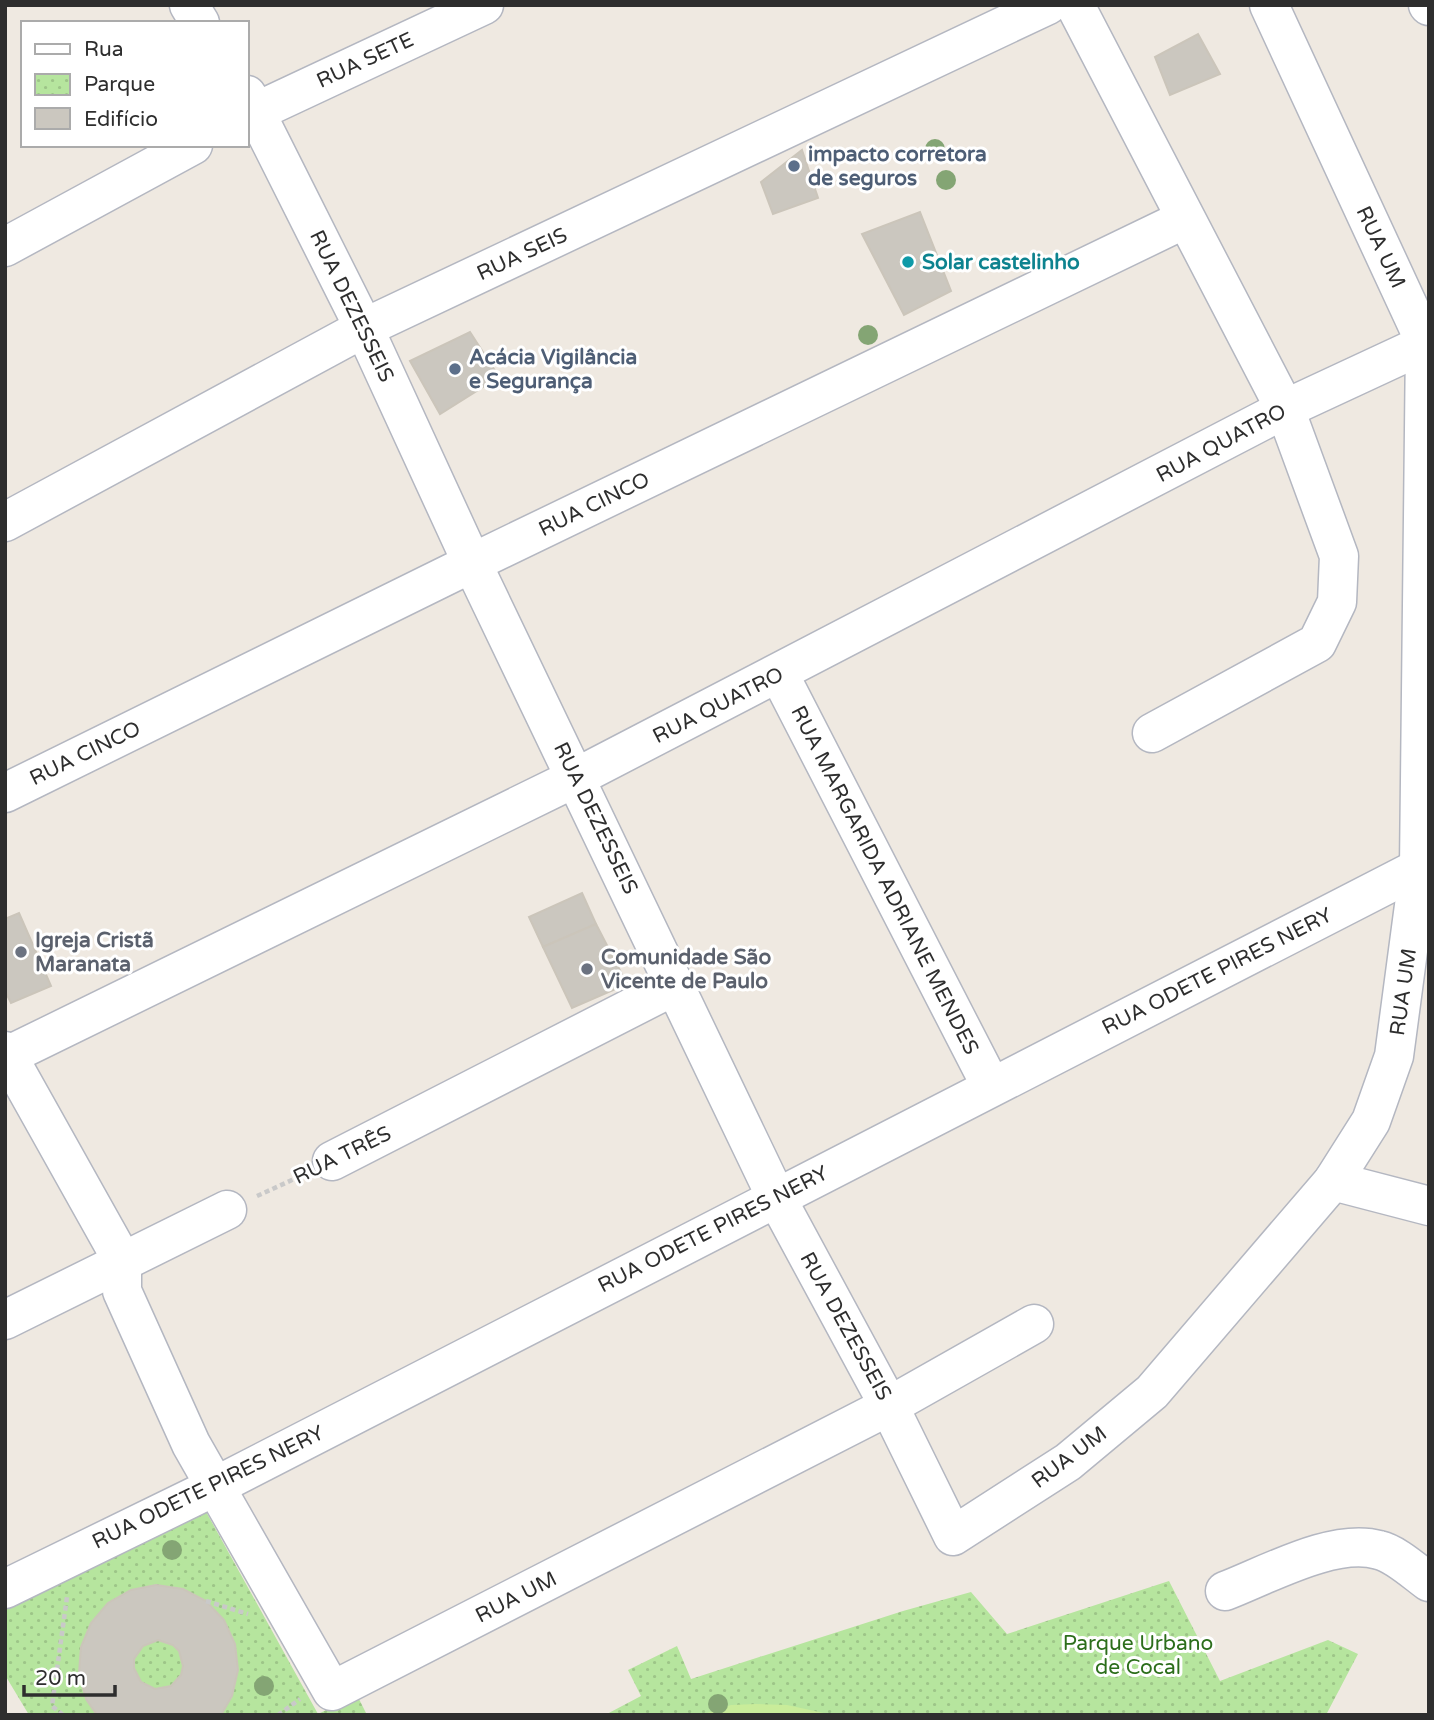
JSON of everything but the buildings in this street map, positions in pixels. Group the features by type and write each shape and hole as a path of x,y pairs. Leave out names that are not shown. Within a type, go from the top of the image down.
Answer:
{"street":[{"path":"189,5 199,21"},
{"name":"RUA SETE","path":"250,108 484,5"},
{"name":"RUA SEIS","path":"5,522 364,328 1048,5"},
{"path":"1075,5 1285,409 1339,556 1337,603 1317,643 1152,733"},
{"name":"RUA UM","path":"953,1536 1068,1462 1152,1392 1333,1181 1371,1121 1394,1056 1419,868 1427,342 1269,5"},
{"name":"RUA DEZESSEIS","path":"250,108 364,328 472,563 677,985 776,1197 890,1406 953,1536"},
{"path":"5,247 189,147"},
{"name":"RUA CINCO","path":"5,793 472,563 1185,219"},
{"name":"RUA QUATRO","path":"6,1055 577,777 1285,409 1427,342"},
{"name":"RUA MARGARIDA ADRIANE MENDES","path":"779,674 991,1086"},
{"name":"RUA ODETE PIRES NERY","path":"5,1589 214,1487 1419,868"},
{"name":"RUA TRÊS","path":"332,1161 677,985"},
{"path":"6,1055 122,1260 122,1291 317,1699"},
{"path":"1333,1181 1429,1206"},
{"path":"5,1320 227,1210"},
{"name":"RUA UM","path":"317,1699 890,1406 1034,1324"},
{"path":"1225,1591 1333,1549 1360,1547 1382,1550 1429,1582"}],"path":[{"name":"RUA TRÊS","path":"227,1210 332,1161"},
{"path":"62,1560 69,1576 52,1706 63,1715"},
{"path":"206,1601 251,1615"},
{"path":"291,1688 317,1699"}],"green space":[{"path":"204,1508 318,1714 357,1695 367,1715 29,1715 5,1675 5,1608"},
{"name":"Parque Urbano de Cocal","path":"1169,1581 1220,1681 1328,1640 1358,1654 1326,1715 605,1715 641,1696 628,1670 677,1646 691,1679 971,1592 1007,1634"},
{"path":"731,1705 787,1705 833,1715 701,1715"}],"place":[{"name":"impacto corretora de seguros","path":"794,166"},
{"name":"Solar castelinho","path":"908,262"},
{"name":"Acácia Vigilância e Segurança","path":"455,369"},
{"name":"Igreja Cristã Maranata","path":"21,952"},
{"name":"Comunidade São Vicente de Paulo","path":"587,969"}]}
